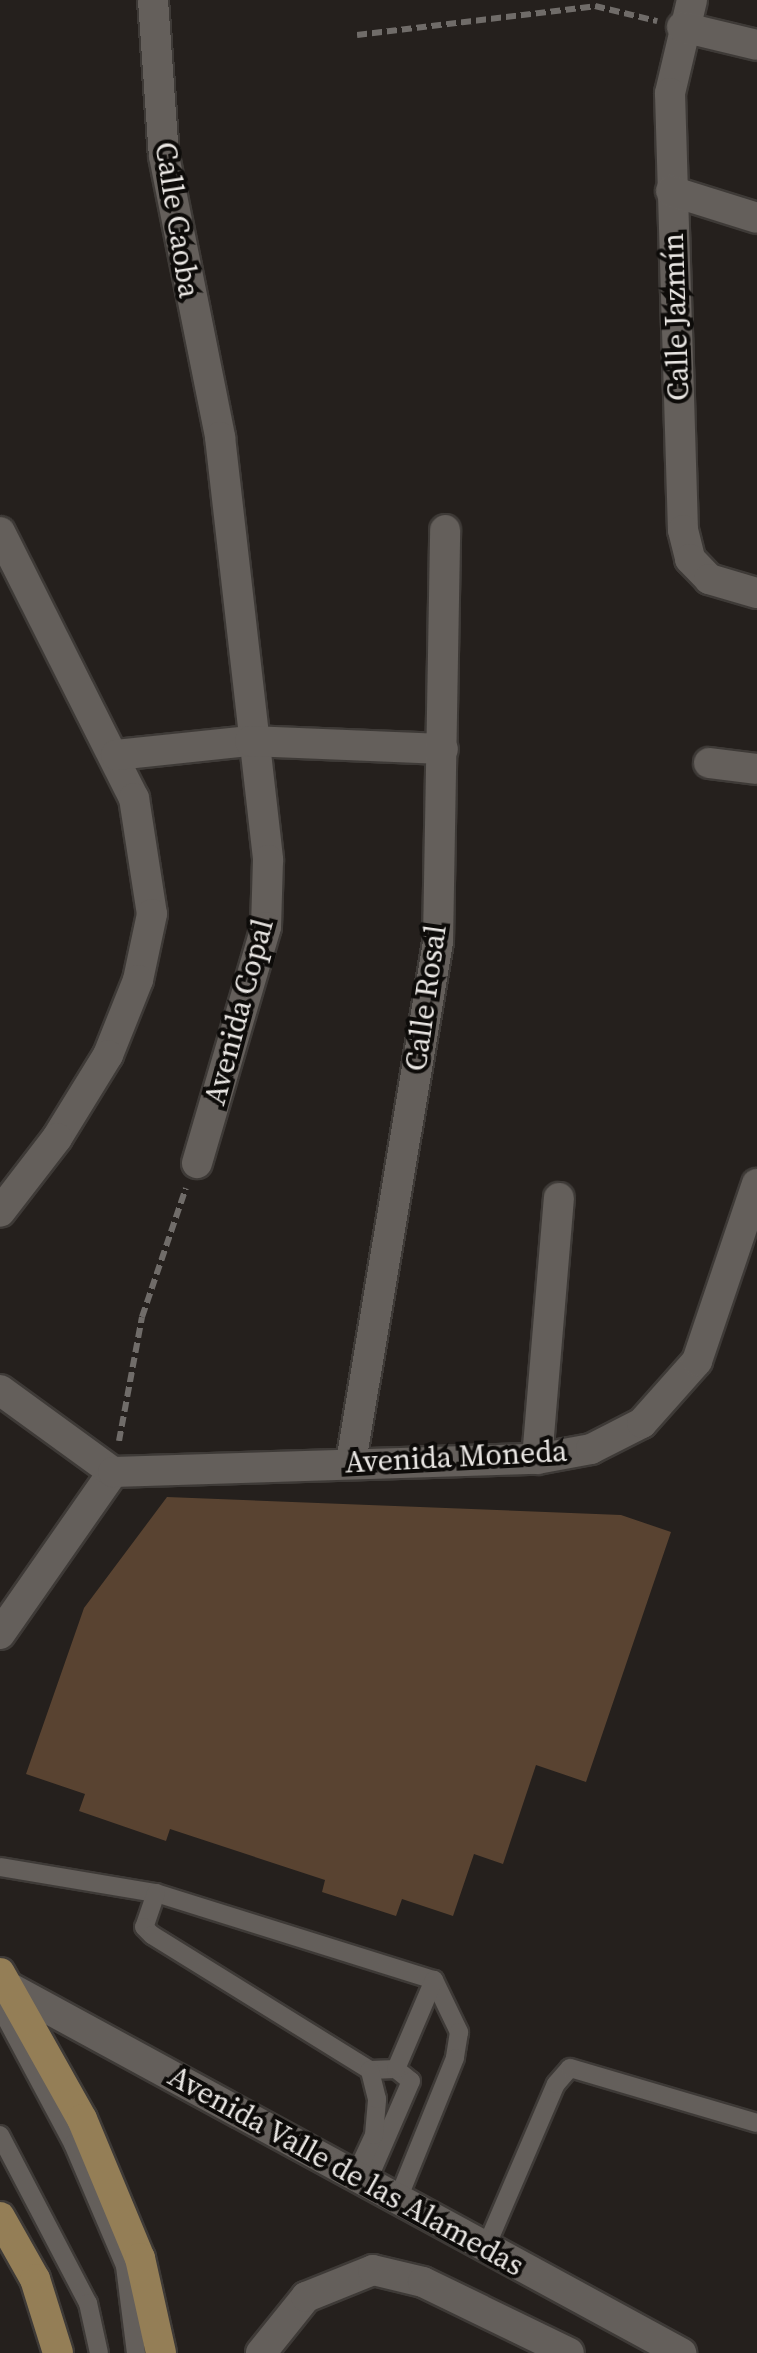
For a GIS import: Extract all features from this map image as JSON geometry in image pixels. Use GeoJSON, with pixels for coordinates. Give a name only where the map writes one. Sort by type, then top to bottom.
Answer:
{"type":"FeatureCollection","features":[{"type":"Feature","properties":{"kind":"main road"},"geometry":{"type":"LineString","coordinates":[[4,1990],[82,2119],[140,2258],[161,2353]]}},
{"type":"Feature","properties":{"kind":"main road"},"geometry":{"type":"LineString","coordinates":[[0,2217],[35,2279],[58,2353]]}},
{"type":"Feature","properties":{"kind":"street","name":"Calle Caoba"},"geometry":{"type":"LineString","coordinates":[[153,0],[164,156],[220,436],[250,741]]}},
{"type":"Feature","properties":{"kind":"street"},"geometry":{"type":"LineString","coordinates":[[687,14],[757,46]]}},
{"type":"Feature","properties":{"kind":"street","name":"Calle Jazmín"},"geometry":{"type":"LineString","coordinates":[[687,14],[670,93],[683,530],[690,559],[709,579],[757,593]]}},
{"type":"Feature","properties":{"kind":"street"},"geometry":{"type":"LineString","coordinates":[[672,191],[757,218]]}},
{"type":"Feature","properties":{"kind":"street","name":"Calle Rosal"},"geometry":{"type":"LineString","coordinates":[[351,1462],[438,942],[445,530]]}},
{"type":"Feature","properties":{"kind":"street"},"geometry":{"type":"LineString","coordinates":[[0,532],[116,755],[145,836],[152,914],[138,980],[108,1055],[57,1138],[0,1212]]}},
{"type":"Feature","properties":{"kind":"street"},"geometry":{"type":"LineString","coordinates":[[116,755],[250,741],[443,750]]}},
{"type":"Feature","properties":{"kind":"street","name":"Avenida Copal"},"geometry":{"type":"LineString","coordinates":[[197,1163],[266,927],[268,860],[250,741]]}},
{"type":"Feature","properties":{"kind":"street"},"geometry":{"type":"LineString","coordinates":[[709,764],[757,769]]}},
{"type":"Feature","properties":{"kind":"street","name":"Avenida Moneda"},"geometry":{"type":"LineString","coordinates":[[113,1472],[536,1459],[591,1449],[642,1423],[678,1387],[696,1361],[757,1184]]}},
{"type":"Feature","properties":{"kind":"street"},"geometry":{"type":"LineString","coordinates":[[536,1459],[559,1198]]}},
{"type":"Feature","properties":{"kind":"street"},"geometry":{"type":"LineString","coordinates":[[0,1390],[113,1472],[0,1634]]}},
{"type":"Feature","properties":{"kind":"street","name":"Avenida Valle de las Alamedas"},"geometry":{"type":"LineString","coordinates":[[4,1990],[681,2353]]}},
{"type":"Feature","properties":{"kind":"street"},"geometry":{"type":"LineString","coordinates":[[261,2353],[306,2297],[373,2270],[440,2289],[569,2353]]}},
{"type":"Feature","properties":{"kind":"lane"},"geometry":{"type":"LineString","coordinates":[[0,1867],[156,1893],[434,1980],[459,2032],[455,2058],[398,2199]]}},
{"type":"Feature","properties":{"kind":"lane"},"geometry":{"type":"LineString","coordinates":[[156,1893],[144,1927],[152,1935],[370,2070],[396,2070],[414,2086],[361,2179]]}},
{"type":"Feature","properties":{"kind":"lane"},"geometry":{"type":"LineString","coordinates":[[396,2070],[434,1980]]}},
{"type":"Feature","properties":{"kind":"lane"},"geometry":{"type":"LineString","coordinates":[[4,1990],[125,2266],[136,2353]]}},
{"type":"Feature","properties":{"kind":"lane"},"geometry":{"type":"LineString","coordinates":[[486,2247],[556,2084],[570,2068],[757,2123]]}},
{"type":"Feature","properties":{"kind":"lane"},"geometry":{"type":"LineString","coordinates":[[361,2179],[374,2135],[377,2099],[370,2070]]}},
{"type":"Feature","properties":{"kind":"lane"},"geometry":{"type":"LineString","coordinates":[[0,2135],[88,2303],[98,2353]]}},
{"type":"Feature","properties":{"kind":"path"},"geometry":{"type":"LineString","coordinates":[[357,35],[595,6],[687,14]]}},
{"type":"Feature","properties":{"kind":"path"},"geometry":{"type":"LineString","coordinates":[[113,1472],[142,1317],[197,1163]]}},
{"type":"Feature","properties":{"kind":"building"},"geometry":{"type":"Polygon","coordinates":[[[167,1497],[621,1515],[671,1532],[586,1782],[536,1765],[503,1864],[474,1854],[453,1916],[402,1899],[396,1916],[322,1892],[325,1880],[170,1829],[166,1841],[79,1811],[85,1794],[26,1774],[84,1608],[167,1497]]]}}]}
